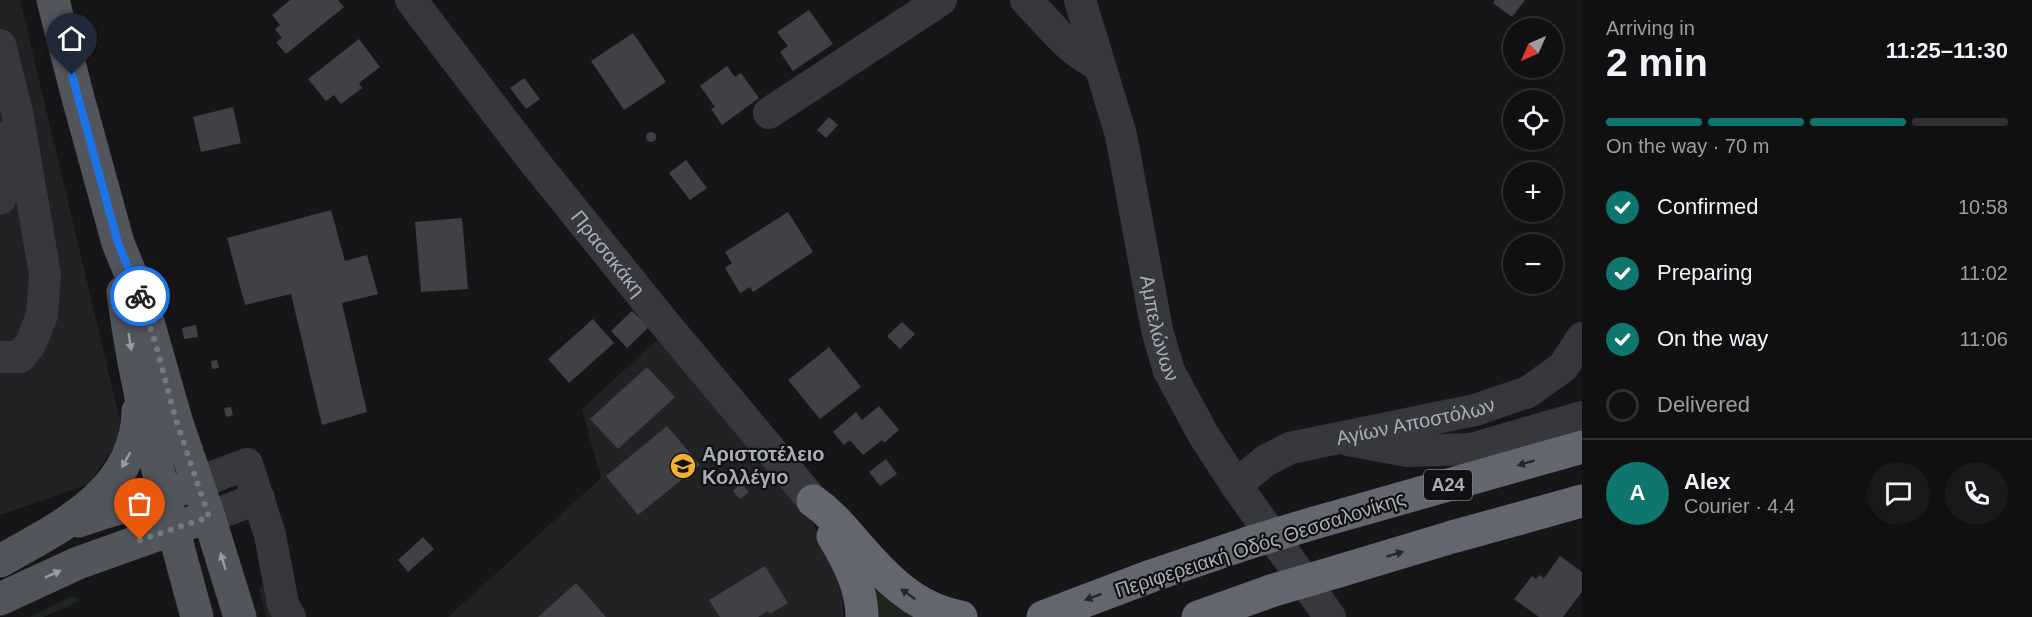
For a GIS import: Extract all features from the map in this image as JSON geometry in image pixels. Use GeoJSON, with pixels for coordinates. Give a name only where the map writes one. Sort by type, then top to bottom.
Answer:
{"type":"FeatureCollection","features":[{"type":"Feature","properties":{"kind":"highway","name":"Περιφερειακή Οδός Θεσσαλονίκης"},"geometry":{"type":"LineString","coordinates":[[1042,616],[1248,543],[1582,447]]}},
{"type":"Feature","properties":{"kind":"highway"},"geometry":{"type":"LineString","coordinates":[[813,501],[852,573],[860,595],[862,617]]}},
{"type":"Feature","properties":{"kind":"highway"},"geometry":{"type":"LineString","coordinates":[[813,501],[833,516],[894,585],[936,611],[961,617]]}},
{"type":"Feature","properties":{"kind":"highway"},"geometry":{"type":"LineString","coordinates":[[1198,617],[1271,591],[1582,501]]}},
{"type":"Feature","properties":{"kind":"main road"},"geometry":{"type":"LineString","coordinates":[[53,0],[76,94],[118,243],[143,304],[183,441],[240,617]]}},
{"type":"Feature","properties":{"kind":"main road"},"geometry":{"type":"LineString","coordinates":[[118,243],[137,383],[172,529],[197,617]]}},
{"type":"Feature","properties":{"kind":"main road"},"geometry":{"type":"LineString","coordinates":[[0,561],[89,506],[105,491],[125,465],[132,450],[136,434],[137,383]]}},
{"type":"Feature","properties":{"kind":"main road"},"geometry":{"type":"LineString","coordinates":[[34,541],[104,511],[164,496],[197,483]]}},
{"type":"Feature","properties":{"kind":"main road"},"geometry":{"type":"LineString","coordinates":[[0,599],[78,563],[209,517]]}},
{"type":"Feature","properties":{"kind":"street","name":"Πρασακάκη"},"geometry":{"type":"LineString","coordinates":[[411,0],[531,159],[813,501]]}},
{"type":"Feature","properties":{"kind":"street"},"geometry":{"type":"LineString","coordinates":[[769,113],[941,0]]}},
{"type":"Feature","properties":{"kind":"street"},"geometry":{"type":"LineString","coordinates":[[1026,0],[1070,47],[1087,60],[1099,65]]}},
{"type":"Feature","properties":{"kind":"street","name":"Αμπελώνων"},"geometry":{"type":"LineString","coordinates":[[1080,0],[1121,135],[1151,299],[1169,371],[1192,414],[1236,485],[1330,617]]}},
{"type":"Feature","properties":{"kind":"street"},"geometry":{"type":"LineString","coordinates":[[0,45],[17,112],[45,274],[42,315],[31,343],[20,357],[0,357]]}},
{"type":"Feature","properties":{"kind":"street"},"geometry":{"type":"LineString","coordinates":[[0,199],[17,112]]}},
{"type":"Feature","properties":{"kind":"street","name":"Αγίων Αποστόλων"},"geometry":{"type":"LineString","coordinates":[[1236,485],[1260,465],[1282,451],[1474,410],[1528,392],[1563,367],[1582,338]]}},
{"type":"Feature","properties":{"kind":"street"},"geometry":{"type":"LineString","coordinates":[[1335,438],[1407,451],[1471,449],[1582,417]]}},
{"type":"Feature","properties":{"kind":"street"},"geometry":{"type":"LineString","coordinates":[[183,441],[210,456],[247,464]]}},
{"type":"Feature","properties":{"kind":"street"},"geometry":{"type":"LineString","coordinates":[[197,483],[247,464]]}},
{"type":"Feature","properties":{"kind":"street"},"geometry":{"type":"LineString","coordinates":[[247,464],[270,535],[283,604],[290,617]]}},
{"type":"Feature","properties":{"kind":"street"},"geometry":{"type":"LineString","coordinates":[[209,517],[259,498]]}},
{"type":"Feature","properties":{"kind":"shaded area"},"geometry":{"type":"Polygon","coordinates":[[[0,0],[20,0],[123,433],[89,484],[0,515],[0,0]]]}},
{"type":"Feature","properties":{"kind":"shaded area","name":"Αριστοτέλειο Κολλέγιο"},"geometry":{"type":"Polygon","coordinates":[[[659,338],[807,515],[825,543],[844,592],[843,617],[448,617],[601,478],[582,409],[659,338]]]}},
{"type":"Feature","properties":{"kind":"shaded area"},"geometry":{"type":"Polygon","coordinates":[[[870,582],[918,617],[874,617],[870,582]]]}},
{"type":"Feature","properties":{"kind":"shaded area"},"geometry":{"type":"Polygon","coordinates":[[[268,583],[293,617],[266,617],[259,589],[268,583]]]}},
{"type":"Feature","properties":{"kind":"shaded area"},"geometry":{"type":"Polygon","coordinates":[[[72,596],[79,599],[78,602],[43,617],[30,617],[72,596]]]}},
{"type":"Feature","properties":{"kind":"building"},"geometry":{"type":"Polygon","coordinates":[[[290,0],[338,0],[344,7],[286,54],[276,42],[282,38],[275,29],[280,25],[272,15],[290,0]]]}},
{"type":"Feature","properties":{"kind":"building"},"geometry":{"type":"Polygon","coordinates":[[[1495,0],[1525,0],[1512,17],[1493,3],[1495,0]]]}},
{"type":"Feature","properties":{"kind":"building"},"geometry":{"type":"Polygon","coordinates":[[[809,10],[833,44],[793,71],[780,52],[788,46],[777,32],[809,10]]]}},
{"type":"Feature","properties":{"kind":"building"},"geometry":{"type":"Polygon","coordinates":[[[633,33],[666,82],[624,110],[591,61],[633,33]]]}},
{"type":"Feature","properties":{"kind":"building"},"geometry":{"type":"Polygon","coordinates":[[[359,39],[380,67],[359,83],[362,88],[341,104],[334,95],[326,101],[308,79],[359,39]]]}},
{"type":"Feature","properties":{"kind":"building"},"geometry":{"type":"Polygon","coordinates":[[[727,66],[735,77],[741,73],[759,98],[722,125],[711,109],[715,107],[700,86],[727,66]]]}},
{"type":"Feature","properties":{"kind":"building"},"geometry":{"type":"Polygon","coordinates":[[[524,78],[540,99],[526,109],[510,88],[524,78]]]}},
{"type":"Feature","properties":{"kind":"building"},"geometry":{"type":"Polygon","coordinates":[[[233,107],[241,143],[201,152],[193,117],[233,107]]]}},
{"type":"Feature","properties":{"kind":"building"},"geometry":{"type":"Polygon","coordinates":[[[829,117],[838,125],[826,138],[817,130],[829,117]]]}},
{"type":"Feature","properties":{"kind":"building"},"geometry":{"type":"Polygon","coordinates":[[[651,132],[655,133],[655,141],[651,142],[647,141],[646,137],[647,133],[651,132]]]}},
{"type":"Feature","properties":{"kind":"building"},"geometry":{"type":"Polygon","coordinates":[[[686,160],[707,188],[690,200],[669,173],[686,160]]]}},
{"type":"Feature","properties":{"kind":"building"},"geometry":{"type":"Polygon","coordinates":[[[331,210],[345,261],[367,255],[378,294],[342,303],[367,412],[322,425],[291,294],[245,305],[227,238],[331,210]]]}},
{"type":"Feature","properties":{"kind":"building"},"geometry":{"type":"Polygon","coordinates":[[[788,212],[813,252],[753,292],[750,287],[740,293],[725,268],[732,263],[725,252],[788,212]]]}},
{"type":"Feature","properties":{"kind":"building"},"geometry":{"type":"Polygon","coordinates":[[[462,218],[468,289],[421,292],[415,222],[462,218]]]}},
{"type":"Feature","properties":{"kind":"building"},"geometry":{"type":"Polygon","coordinates":[[[632,311],[649,327],[627,348],[611,331],[632,311]]]}},
{"type":"Feature","properties":{"kind":"building"},"geometry":{"type":"Polygon","coordinates":[[[593,319],[614,343],[569,383],[548,359],[593,319]]]}},
{"type":"Feature","properties":{"kind":"building"},"geometry":{"type":"Polygon","coordinates":[[[902,322],[915,334],[900,349],[887,336],[902,322]]]}},
{"type":"Feature","properties":{"kind":"building"},"geometry":{"type":"Polygon","coordinates":[[[196,325],[198,337],[184,339],[182,328],[196,325]]]}},
{"type":"Feature","properties":{"kind":"building"},"geometry":{"type":"Polygon","coordinates":[[[829,347],[861,387],[820,419],[788,380],[829,347]]]}},
{"type":"Feature","properties":{"kind":"building"},"geometry":{"type":"Polygon","coordinates":[[[217,360],[219,368],[212,369],[211,361],[217,360]]]}},
{"type":"Feature","properties":{"kind":"building"},"geometry":{"type":"Polygon","coordinates":[[[647,367],[675,397],[618,449],[590,419],[647,367]]]}},
{"type":"Feature","properties":{"kind":"building"},"geometry":{"type":"Polygon","coordinates":[[[879,406],[899,430],[884,443],[882,440],[863,455],[850,440],[844,445],[833,432],[856,412],[862,420],[879,406]]]}},
{"type":"Feature","properties":{"kind":"building"},"geometry":{"type":"Polygon","coordinates":[[[231,407],[233,415],[226,417],[224,408],[231,407]]]}},
{"type":"Feature","properties":{"kind":"building"},"geometry":{"type":"Polygon","coordinates":[[[667,426],[700,465],[638,515],[606,476],[667,426]]]}},
{"type":"Feature","properties":{"kind":"building"},"geometry":{"type":"Polygon","coordinates":[[[886,459],[897,474],[880,486],[869,472],[886,459]]]}},
{"type":"Feature","properties":{"kind":"building"},"geometry":{"type":"Polygon","coordinates":[[[741,483],[749,492],[740,499],[733,491],[741,483]]]}},
{"type":"Feature","properties":{"kind":"building"},"geometry":{"type":"Polygon","coordinates":[[[423,537],[434,549],[408,572],[398,560],[423,537]]]}},
{"type":"Feature","properties":{"kind":"building"},"geometry":{"type":"Polygon","coordinates":[[[1560,556],[1582,572],[1582,592],[1563,617],[1539,617],[1514,599],[1532,576],[1536,579],[1539,575],[1544,578],[1560,556]]]}},
{"type":"Feature","properties":{"kind":"building"},"geometry":{"type":"Polygon","coordinates":[[[765,566],[788,603],[770,614],[768,611],[758,617],[720,617],[709,600],[765,566]]]}},
{"type":"Feature","properties":{"kind":"building"},"geometry":{"type":"Polygon","coordinates":[[[576,583],[606,617],[538,617],[576,583]]]}},
{"type":"Feature","properties":{"kind":"way so far"},"geometry":{"type":"LineString","coordinates":[[140,296],[176,420],[209,517],[140,540]]}},
{"type":"Feature","properties":{"kind":"place","name":"Αριστοτέλειο Κολλέγιο"},"geometry":{"type":"Point","coordinates":[683,466]}},
{"type":"Feature","properties":{"kind":"route"},"geometry":{"type":"LineString","coordinates":[[72,75],[118,243],[140,296]]}}]}
